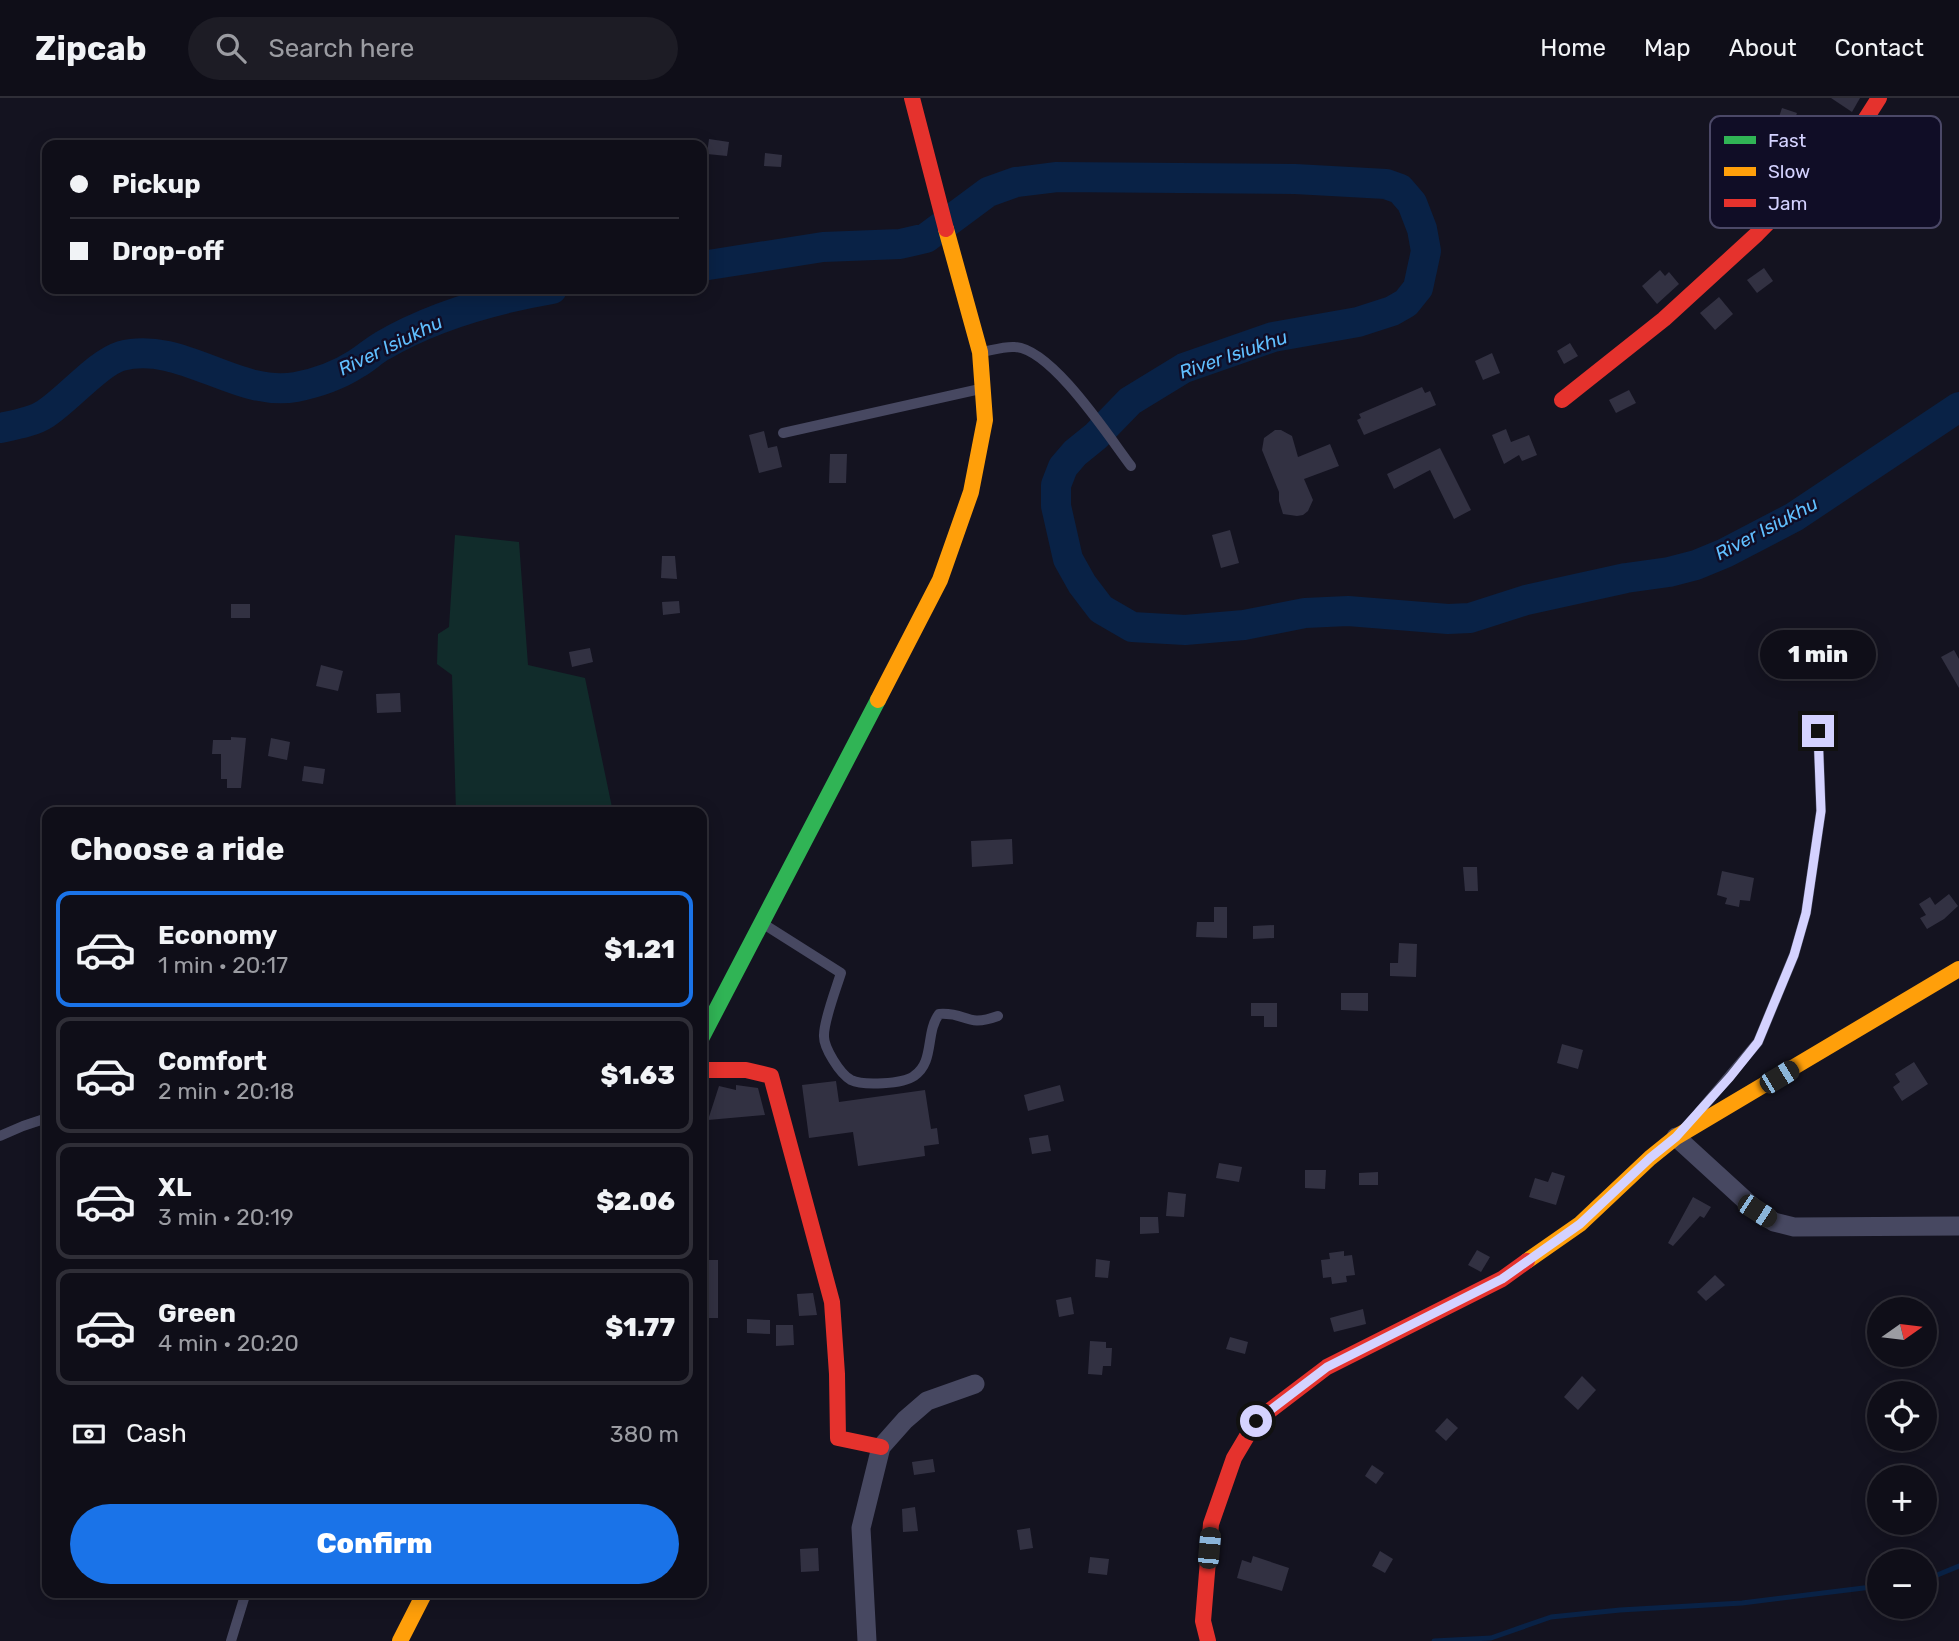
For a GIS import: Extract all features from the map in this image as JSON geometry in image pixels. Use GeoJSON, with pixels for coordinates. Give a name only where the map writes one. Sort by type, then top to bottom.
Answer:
{"type":"FeatureCollection","features":[{"type":"Feature","properties":{"kind":"street"},"geometry":{"type":"LineString","coordinates":[[707,1027],[940,580],[971,492],[985,420],[980,352],[932,181],[912,98]]}},
{"type":"Feature","properties":{"kind":"street"},"geometry":{"type":"LineString","coordinates":[[1868,116],[1879,98]]}},
{"type":"Feature","properties":{"kind":"street"},"geometry":{"type":"LineString","coordinates":[[1562,400],[1664,319],[1763,228]]}},
{"type":"Feature","properties":{"kind":"street"},"geometry":{"type":"LineString","coordinates":[[1208,1641],[1203,1621],[1211,1524],[1234,1458],[1256,1421],[1327,1367],[1502,1279],[1580,1224],[1676,1137],[1959,969]]}},
{"type":"Feature","properties":{"kind":"street"},"geometry":{"type":"LineString","coordinates":[[707,1070],[758,1069],[771,1076],[832,1302],[838,1438],[881,1447]]}},
{"type":"Feature","properties":{"kind":"street"},"geometry":{"type":"LineString","coordinates":[[1676,1137],[1757,1211],[1774,1222],[1794,1227],[1959,1226]]}},
{"type":"Feature","properties":{"kind":"street"},"geometry":{"type":"LineString","coordinates":[[867,1641],[861,1528],[881,1447],[905,1420],[927,1401],[975,1384]]}},
{"type":"Feature","properties":{"kind":"street"},"geometry":{"type":"LineString","coordinates":[[400,1641],[422,1598]]}},
{"type":"Feature","properties":{"kind":"lane"},"geometry":{"type":"LineString","coordinates":[[980,352],[1016,347],[1043,358],[1084,404],[1131,466]]}},
{"type":"Feature","properties":{"kind":"lane"},"geometry":{"type":"LineString","coordinates":[[783,433],[984,388]]}},
{"type":"Feature","properties":{"kind":"lane"},"geometry":{"type":"LineString","coordinates":[[1676,1137],[1758,1042],[1794,955],[1806,913],[1821,811],[1818,731]]}},
{"type":"Feature","properties":{"kind":"lane"},"geometry":{"type":"LineString","coordinates":[[762,922],[841,973],[823,1034],[825,1047],[851,1080],[893,1082],[913,1077],[926,1064],[933,1023],[939,1014],[955,1013],[970,1022],[998,1016]]}},
{"type":"Feature","properties":{"kind":"lane"},"geometry":{"type":"LineString","coordinates":[[0,1136],[42,1120]]}},
{"type":"Feature","properties":{"kind":"lane"},"geometry":{"type":"LineString","coordinates":[[231,1641],[244,1598]]}},
{"type":"Feature","properties":{"kind":"green space"},"geometry":{"type":"Polygon","coordinates":[[[455,535],[519,542],[528,665],[585,678],[612,807],[456,807],[452,675],[437,664],[438,634],[449,627],[455,535]]]}},
{"type":"Feature","properties":{"kind":"building"},"geometry":{"type":"Polygon","coordinates":[[[1831,98],[1860,98],[1852,112],[1831,98]]]}},
{"type":"Feature","properties":{"kind":"building"},"geometry":{"type":"Polygon","coordinates":[[[1782,108],[1797,113],[1796,116],[1779,116],[1782,108]]]}},
{"type":"Feature","properties":{"kind":"building"},"geometry":{"type":"Polygon","coordinates":[[[709,139],[729,142],[727,156],[707,154],[709,139]]]}},
{"type":"Feature","properties":{"kind":"building"},"geometry":{"type":"Polygon","coordinates":[[[765,153],[782,155],[781,167],[764,166],[765,153]]]}},
{"type":"Feature","properties":{"kind":"building"},"geometry":{"type":"Polygon","coordinates":[[[1764,268],[1773,281],[1757,293],[1747,280],[1764,268]]]}},
{"type":"Feature","properties":{"kind":"building"},"geometry":{"type":"Polygon","coordinates":[[[1660,270],[1665,276],[1669,272],[1679,284],[1657,304],[1642,286],[1660,270]]]}},
{"type":"Feature","properties":{"kind":"building"},"geometry":{"type":"Polygon","coordinates":[[[1719,297],[1733,314],[1715,330],[1700,313],[1719,297]]]}},
{"type":"Feature","properties":{"kind":"building"},"geometry":{"type":"Polygon","coordinates":[[[1570,343],[1578,356],[1564,364],[1557,351],[1570,343]]]}},
{"type":"Feature","properties":{"kind":"building"},"geometry":{"type":"Polygon","coordinates":[[[1492,353],[1500,373],[1483,380],[1475,361],[1492,353]]]}},
{"type":"Feature","properties":{"kind":"building"},"geometry":{"type":"Polygon","coordinates":[[[1422,387],[1425,393],[1430,391],[1436,405],[1364,435],[1357,420],[1361,418],[1359,414],[1422,387]]]}},
{"type":"Feature","properties":{"kind":"building"},"geometry":{"type":"Polygon","coordinates":[[[1629,390],[1636,403],[1616,413],[1609,400],[1629,390]]]}},
{"type":"Feature","properties":{"kind":"building"},"geometry":{"type":"Polygon","coordinates":[[[1506,429],[1511,442],[1529,435],[1537,455],[1522,461],[1519,455],[1504,464],[1492,435],[1506,429]]]}},
{"type":"Feature","properties":{"kind":"building"},"geometry":{"type":"Polygon","coordinates":[[[1275,430],[1292,436],[1298,457],[1330,444],[1339,466],[1304,479],[1313,500],[1303,515],[1283,514],[1279,492],[1262,450],[1264,438],[1275,430]]]}},
{"type":"Feature","properties":{"kind":"building"},"geometry":{"type":"Polygon","coordinates":[[[764,431],[768,448],[777,446],[782,467],[759,473],[749,435],[764,431]]]}},
{"type":"Feature","properties":{"kind":"building"},"geometry":{"type":"Polygon","coordinates":[[[1440,448],[1471,510],[1454,519],[1430,470],[1394,489],[1387,474],[1440,448]]]}},
{"type":"Feature","properties":{"kind":"building"},"geometry":{"type":"Polygon","coordinates":[[[830,454],[847,454],[846,483],[829,483],[830,454]]]}},
{"type":"Feature","properties":{"kind":"building"},"geometry":{"type":"Polygon","coordinates":[[[1230,530],[1239,563],[1221,568],[1212,535],[1230,530]]]}},
{"type":"Feature","properties":{"kind":"building"},"geometry":{"type":"Polygon","coordinates":[[[662,556],[675,556],[677,579],[661,578],[662,556]]]}},
{"type":"Feature","properties":{"kind":"building"},"geometry":{"type":"Polygon","coordinates":[[[679,601],[680,613],[663,615],[662,602],[679,601]]]}},
{"type":"Feature","properties":{"kind":"building"},"geometry":{"type":"Polygon","coordinates":[[[231,604],[250,604],[250,618],[231,618],[231,604]]]}},
{"type":"Feature","properties":{"kind":"building"},"geometry":{"type":"Polygon","coordinates":[[[590,648],[593,662],[572,667],[569,652],[590,648]]]}},
{"type":"Feature","properties":{"kind":"building"},"geometry":{"type":"Polygon","coordinates":[[[1954,650],[1959,659],[1959,688],[1941,657],[1954,650]]]}},
{"type":"Feature","properties":{"kind":"building"},"geometry":{"type":"Polygon","coordinates":[[[321,665],[343,671],[338,691],[316,686],[321,665]]]}},
{"type":"Feature","properties":{"kind":"building"},"geometry":{"type":"Polygon","coordinates":[[[400,693],[401,712],[377,713],[376,694],[400,693]]]}},
{"type":"Feature","properties":{"kind":"building"},"geometry":{"type":"Polygon","coordinates":[[[231,737],[246,738],[241,788],[227,788],[227,779],[221,779],[221,754],[212,754],[213,740],[231,740],[231,737]]]}},
{"type":"Feature","properties":{"kind":"building"},"geometry":{"type":"Polygon","coordinates":[[[271,738],[290,742],[287,760],[268,756],[271,738]]]}},
{"type":"Feature","properties":{"kind":"building"},"geometry":{"type":"Polygon","coordinates":[[[304,766],[325,769],[323,784],[302,781],[304,766]]]}},
{"type":"Feature","properties":{"kind":"building"},"geometry":{"type":"Polygon","coordinates":[[[1012,839],[1013,864],[972,867],[971,841],[1012,839]]]}},
{"type":"Feature","properties":{"kind":"building"},"geometry":{"type":"Polygon","coordinates":[[[1463,867],[1477,867],[1478,891],[1465,891],[1463,867]]]}},
{"type":"Feature","properties":{"kind":"building"},"geometry":{"type":"Polygon","coordinates":[[[1722,871],[1754,878],[1750,901],[1740,900],[1739,907],[1725,904],[1727,898],[1717,895],[1722,871]]]}},
{"type":"Feature","properties":{"kind":"building"},"geometry":{"type":"Polygon","coordinates":[[[1949,894],[1958,906],[1927,929],[1920,918],[1926,915],[1919,904],[1930,897],[1935,905],[1949,894]]]}},
{"type":"Feature","properties":{"kind":"building"},"geometry":{"type":"Polygon","coordinates":[[[1214,907],[1227,907],[1227,938],[1196,937],[1197,922],[1214,922],[1214,907]]]}},
{"type":"Feature","properties":{"kind":"building"},"geometry":{"type":"Polygon","coordinates":[[[1274,925],[1274,938],[1253,939],[1253,926],[1274,925]]]}},
{"type":"Feature","properties":{"kind":"building"},"geometry":{"type":"Polygon","coordinates":[[[1399,943],[1417,944],[1416,977],[1390,976],[1390,963],[1398,963],[1399,943]]]}},
{"type":"Feature","properties":{"kind":"building"},"geometry":{"type":"Polygon","coordinates":[[[1341,993],[1368,993],[1368,1011],[1341,1010],[1341,993]]]}},
{"type":"Feature","properties":{"kind":"building"},"geometry":{"type":"Polygon","coordinates":[[[1251,1003],[1277,1003],[1277,1027],[1264,1027],[1264,1016],[1251,1016],[1251,1003]]]}},
{"type":"Feature","properties":{"kind":"building"},"geometry":{"type":"Polygon","coordinates":[[[1562,1044],[1583,1050],[1578,1069],[1557,1063],[1562,1044]]]}},
{"type":"Feature","properties":{"kind":"building"},"geometry":{"type":"Polygon","coordinates":[[[1914,1062],[1928,1084],[1902,1101],[1893,1087],[1900,1082],[1895,1074],[1914,1062]]]}},
{"type":"Feature","properties":{"kind":"building"},"geometry":{"type":"Polygon","coordinates":[[[836,1081],[839,1102],[925,1090],[931,1129],[937,1128],[939,1144],[924,1146],[925,1156],[858,1166],[853,1132],[809,1138],[802,1085],[836,1081]]]}},
{"type":"Feature","properties":{"kind":"building"},"geometry":{"type":"Polygon","coordinates":[[[736,1085],[758,1088],[765,1115],[708,1120],[719,1086],[736,1090],[736,1085]]]}},
{"type":"Feature","properties":{"kind":"building"},"geometry":{"type":"Polygon","coordinates":[[[1060,1085],[1064,1101],[1028,1111],[1024,1095],[1060,1085]]]}},
{"type":"Feature","properties":{"kind":"building"},"geometry":{"type":"Polygon","coordinates":[[[1048,1135],[1051,1151],[1032,1154],[1029,1138],[1048,1135]]]}},
{"type":"Feature","properties":{"kind":"building"},"geometry":{"type":"Polygon","coordinates":[[[1219,1163],[1242,1167],[1239,1182],[1216,1178],[1219,1163]]]}},
{"type":"Feature","properties":{"kind":"building"},"geometry":{"type":"Polygon","coordinates":[[[1305,1170],[1326,1170],[1325,1189],[1305,1188],[1305,1170]]]}},
{"type":"Feature","properties":{"kind":"building"},"geometry":{"type":"Polygon","coordinates":[[[1378,1172],[1378,1185],[1359,1185],[1359,1173],[1378,1172]]]}},
{"type":"Feature","properties":{"kind":"building"},"geometry":{"type":"Polygon","coordinates":[[[1552,1172],[1565,1176],[1556,1205],[1529,1197],[1535,1178],[1548,1182],[1552,1172]]]}},
{"type":"Feature","properties":{"kind":"building"},"geometry":{"type":"Polygon","coordinates":[[[1168,1192],[1186,1194],[1184,1217],[1166,1216],[1168,1192]]]}},
{"type":"Feature","properties":{"kind":"building"},"geometry":{"type":"Polygon","coordinates":[[[1693,1197],[1711,1207],[1704,1218],[1700,1216],[1673,1246],[1668,1243],[1693,1197]]]}},
{"type":"Feature","properties":{"kind":"building"},"geometry":{"type":"Polygon","coordinates":[[[1140,1217],[1158,1217],[1159,1233],[1140,1234],[1140,1217]]]}},
{"type":"Feature","properties":{"kind":"building"},"geometry":{"type":"Polygon","coordinates":[[[1477,1250],[1490,1257],[1481,1272],[1468,1265],[1477,1250]]]}},
{"type":"Feature","properties":{"kind":"building"},"geometry":{"type":"Polygon","coordinates":[[[1344,1251],[1344,1256],[1352,1255],[1355,1275],[1346,1276],[1347,1282],[1332,1284],[1331,1277],[1323,1278],[1321,1260],[1330,1259],[1329,1253],[1344,1251]]]}},
{"type":"Feature","properties":{"kind":"building"},"geometry":{"type":"Polygon","coordinates":[[[1096,1259],[1110,1261],[1108,1278],[1095,1277],[1096,1259]]]}},
{"type":"Feature","properties":{"kind":"building"},"geometry":{"type":"Polygon","coordinates":[[[707,1260],[718,1260],[718,1318],[707,1318],[707,1260]]]}},
{"type":"Feature","properties":{"kind":"building"},"geometry":{"type":"Polygon","coordinates":[[[1715,1275],[1725,1285],[1706,1301],[1697,1292],[1715,1275]]]}},
{"type":"Feature","properties":{"kind":"building"},"geometry":{"type":"Polygon","coordinates":[[[813,1293],[817,1315],[799,1316],[797,1294],[813,1293]]]}},
{"type":"Feature","properties":{"kind":"building"},"geometry":{"type":"Polygon","coordinates":[[[1071,1297],[1074,1314],[1059,1317],[1056,1300],[1071,1297]]]}},
{"type":"Feature","properties":{"kind":"building"},"geometry":{"type":"Polygon","coordinates":[[[1363,1309],[1366,1324],[1334,1332],[1330,1318],[1363,1309]]]}},
{"type":"Feature","properties":{"kind":"building"},"geometry":{"type":"Polygon","coordinates":[[[747,1319],[770,1320],[770,1334],[747,1333],[747,1319]]]}},
{"type":"Feature","properties":{"kind":"building"},"geometry":{"type":"Polygon","coordinates":[[[776,1325],[793,1325],[794,1345],[776,1346],[776,1325]]]}},
{"type":"Feature","properties":{"kind":"building"},"geometry":{"type":"Polygon","coordinates":[[[1230,1337],[1248,1342],[1245,1354],[1226,1349],[1230,1337]]]}},
{"type":"Feature","properties":{"kind":"building"},"geometry":{"type":"Polygon","coordinates":[[[1090,1341],[1106,1342],[1106,1348],[1112,1348],[1111,1366],[1103,1366],[1102,1375],[1088,1374],[1090,1341]]]}},
{"type":"Feature","properties":{"kind":"building"},"geometry":{"type":"Polygon","coordinates":[[[1582,1376],[1596,1390],[1578,1410],[1564,1397],[1582,1376]]]}},
{"type":"Feature","properties":{"kind":"building"},"geometry":{"type":"Polygon","coordinates":[[[1447,1418],[1458,1428],[1446,1441],[1435,1431],[1447,1418]]]}},
{"type":"Feature","properties":{"kind":"building"},"geometry":{"type":"Polygon","coordinates":[[[933,1459],[935,1472],[914,1475],[912,1462],[933,1459]]]}},
{"type":"Feature","properties":{"kind":"building"},"geometry":{"type":"Polygon","coordinates":[[[1372,1465],[1384,1473],[1376,1484],[1365,1476],[1372,1465]]]}},
{"type":"Feature","properties":{"kind":"building"},"geometry":{"type":"Polygon","coordinates":[[[915,1507],[918,1531],[903,1532],[902,1509],[915,1507]]]}},
{"type":"Feature","properties":{"kind":"building"},"geometry":{"type":"Polygon","coordinates":[[[1030,1528],[1033,1548],[1020,1550],[1017,1530],[1030,1528]]]}},
{"type":"Feature","properties":{"kind":"building"},"geometry":{"type":"Polygon","coordinates":[[[818,1548],[819,1571],[801,1572],[800,1549],[818,1548]]]}},
{"type":"Feature","properties":{"kind":"building"},"geometry":{"type":"Polygon","coordinates":[[[1380,1551],[1393,1559],[1385,1573],[1372,1566],[1380,1551]]]}},
{"type":"Feature","properties":{"kind":"building"},"geometry":{"type":"Polygon","coordinates":[[[1253,1556],[1289,1568],[1282,1591],[1237,1578],[1242,1560],[1251,1563],[1253,1556]]]}},
{"type":"Feature","properties":{"kind":"building"},"geometry":{"type":"Polygon","coordinates":[[[1090,1557],[1109,1559],[1107,1575],[1088,1573],[1090,1557]]]}},
{"type":"Feature","properties":{"kind":"waterway","name":"River Isiukhu"},"geometry":{"type":"LineString","coordinates":[[707,265],[823,247],[900,244],[926,238],[988,192],[1016,182],[1057,177],[1295,179],[1386,184],[1400,189],[1412,203],[1422,229],[1426,251],[1418,288],[1406,303],[1392,311],[1358,322],[1273,337],[1184,368],[1130,401],[1063,467],[1056,485],[1056,506],[1068,559],[1101,609],[1132,627],[1185,630],[1244,625],[1305,613],[1348,611],[1448,619],[1470,618],[1526,600],[1696,565],[1794,517],[1959,407]]}},
{"type":"Feature","properties":{"kind":"waterway","name":"River Isiukhu"},"geometry":{"type":"LineString","coordinates":[[0,428],[40,417],[103,366],[121,356],[143,353],[165,356],[252,385],[296,387],[342,372],[402,335],[443,317],[528,294]]}},
{"type":"Feature","properties":{"kind":"waterway"},"geometry":{"type":"LineString","coordinates":[[1937,1575],[1959,1566]]}},
{"type":"Feature","properties":{"kind":"waterway"},"geometry":{"type":"LineString","coordinates":[[1434,1641],[1491,1638],[1551,1617],[1742,1603],[1867,1588]]}},
{"type":"Feature","properties":{"kind":"traffic: fast"},"geometry":{"type":"LineString","coordinates":[[707,1027],[878,700]]}},
{"type":"Feature","properties":{"kind":"traffic: slow"},"geometry":{"type":"LineString","coordinates":[[878,700],[940,580],[971,492],[985,420],[980,352],[946,229]]}},
{"type":"Feature","properties":{"kind":"traffic: slow"},"geometry":{"type":"LineString","coordinates":[[1527,1261],[1580,1224],[1676,1137],[1959,969]]}},
{"type":"Feature","properties":{"kind":"traffic: slow"},"geometry":{"type":"LineString","coordinates":[[400,1641],[422,1598]]}},
{"type":"Feature","properties":{"kind":"traffic: jam"},"geometry":{"type":"LineString","coordinates":[[912,98],[946,229]]}},
{"type":"Feature","properties":{"kind":"traffic: jam"},"geometry":{"type":"LineString","coordinates":[[1868,116],[1879,98]]}},
{"type":"Feature","properties":{"kind":"traffic: jam"},"geometry":{"type":"LineString","coordinates":[[1562,400],[1664,319],[1763,228]]}},
{"type":"Feature","properties":{"kind":"traffic: jam"},"geometry":{"type":"LineString","coordinates":[[707,1070],[746,1070],[771,1076],[832,1302],[838,1438],[881,1447]]}},
{"type":"Feature","properties":{"kind":"traffic: jam"},"geometry":{"type":"LineString","coordinates":[[1208,1641],[1203,1621],[1211,1524],[1234,1458],[1256,1421],[1327,1367],[1502,1279],[1527,1261]]}},
{"type":"Feature","properties":{"kind":"route"},"geometry":{"type":"LineString","coordinates":[[1256,1421],[1327,1367],[1502,1279],[1580,1224],[1676,1137],[1730,1077],[1758,1042],[1794,955],[1806,913],[1821,811],[1818,731]]}}]}
